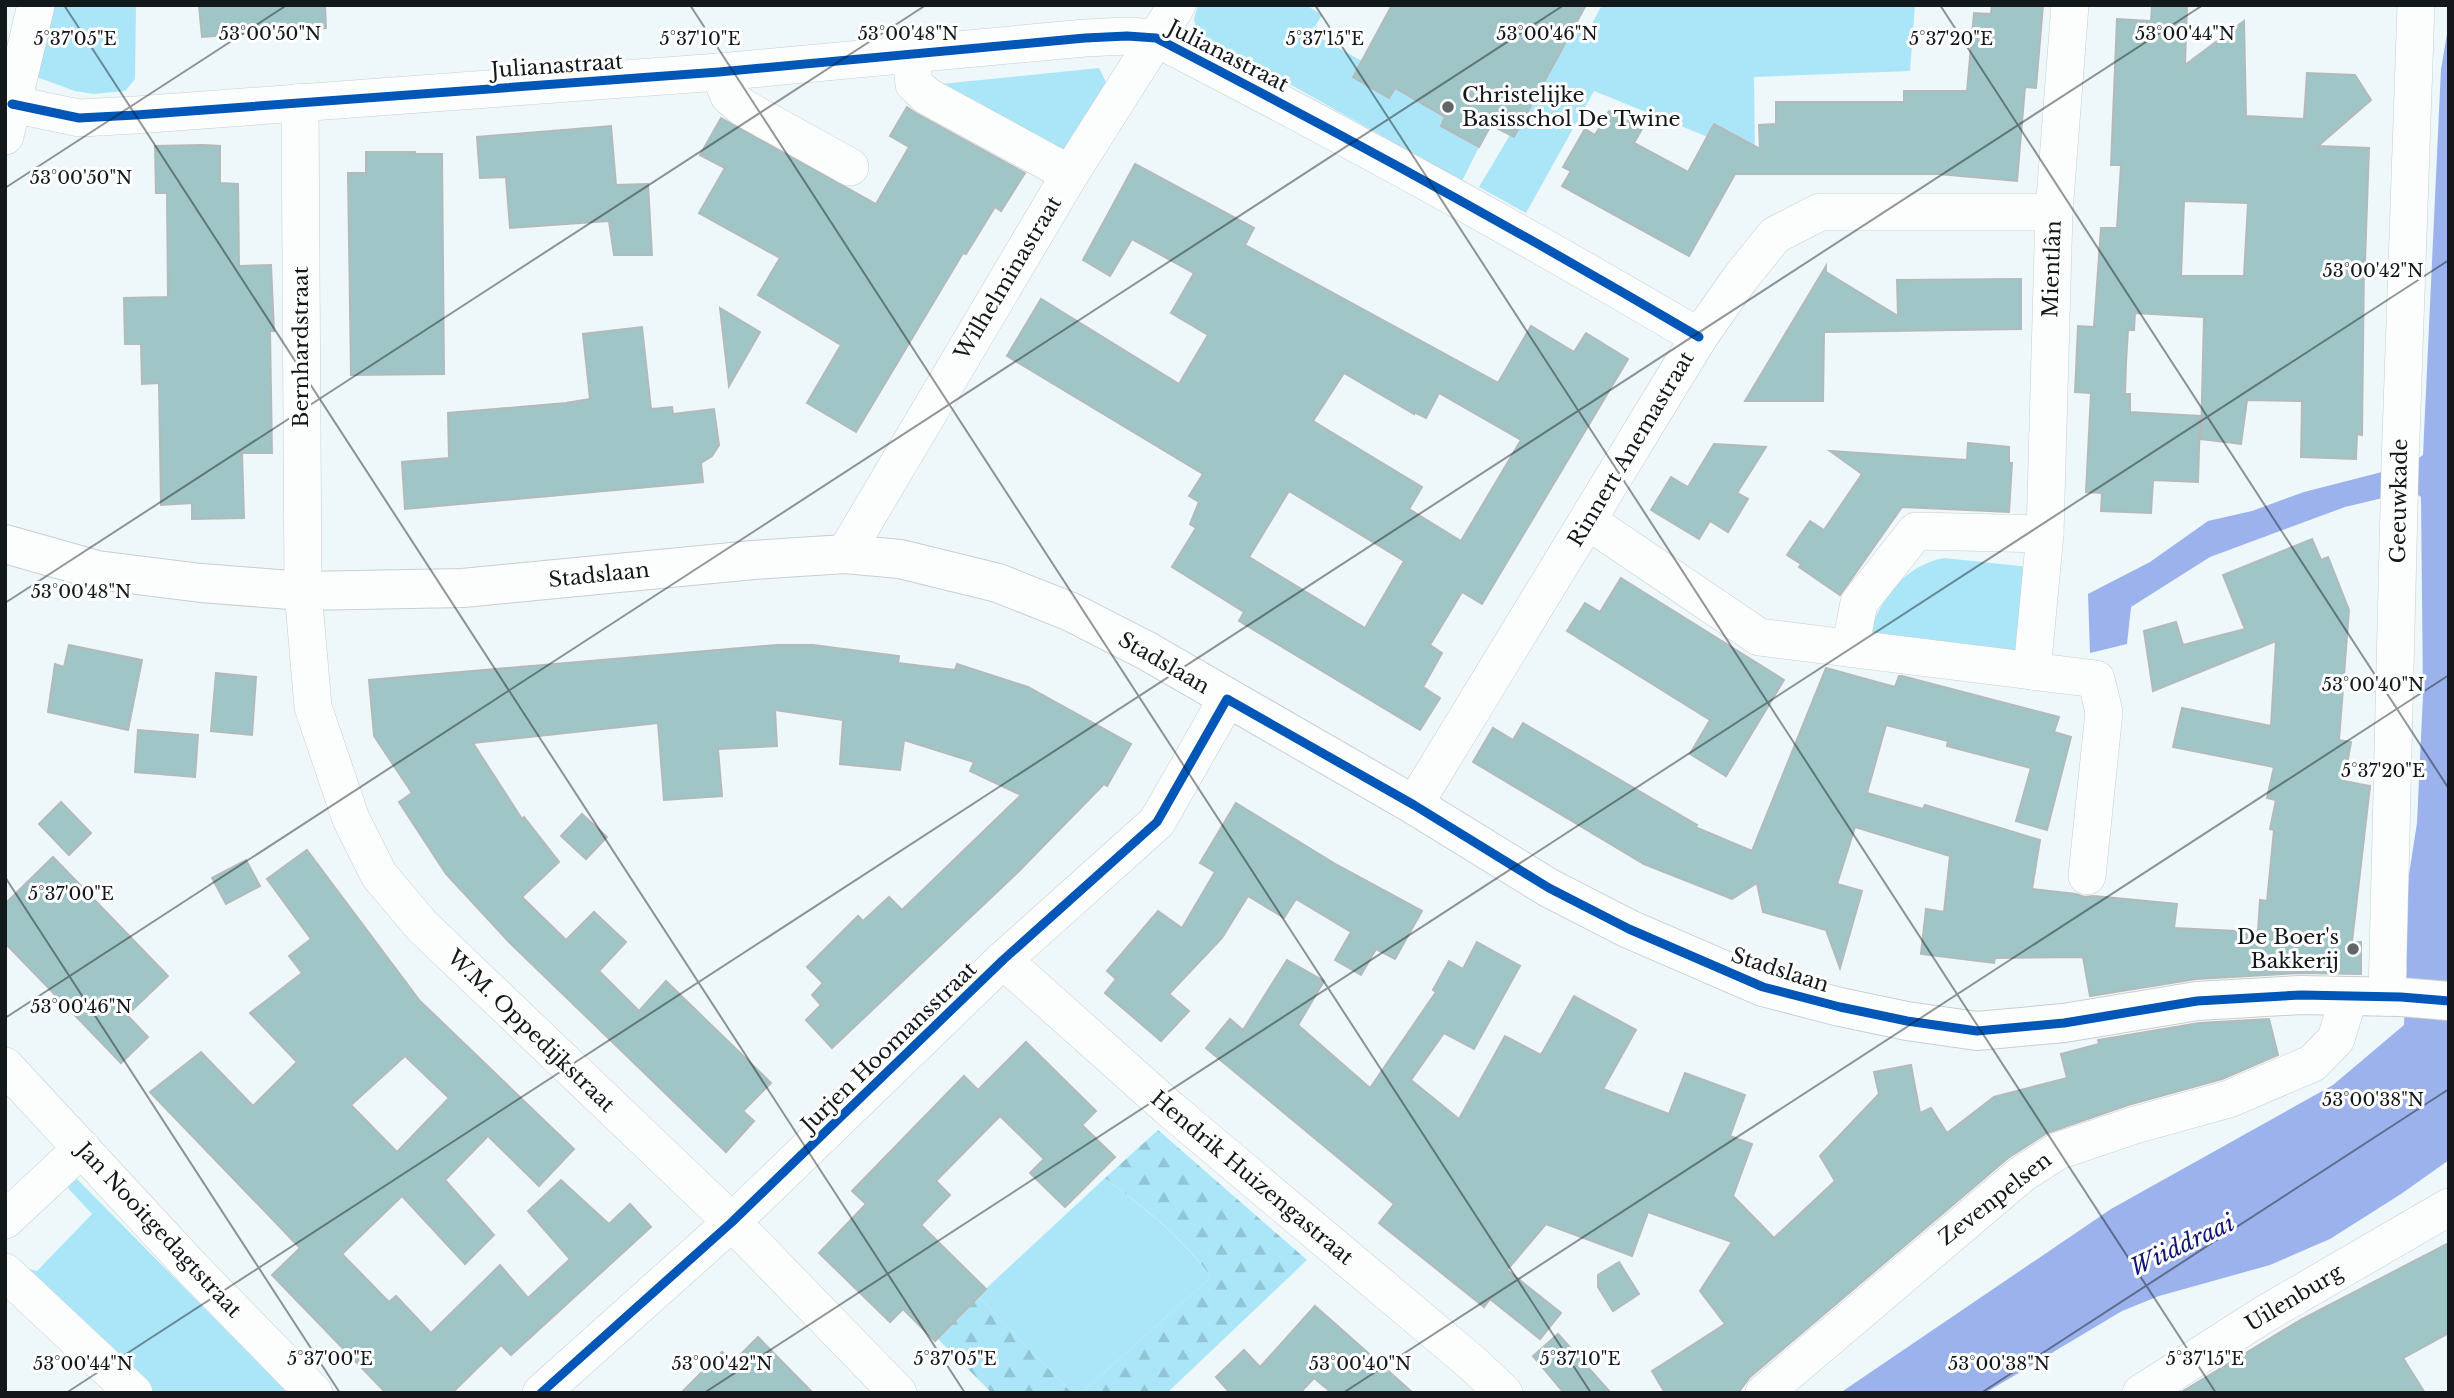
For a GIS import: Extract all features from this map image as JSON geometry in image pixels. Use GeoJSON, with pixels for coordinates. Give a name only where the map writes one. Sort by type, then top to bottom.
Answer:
{"type":"FeatureCollection","features":[{"type":"Feature","properties":{"kind":"street"},"geometry":{"type":"LineString","coordinates":[[9,120],[36,5]]}},
{"type":"Feature","properties":{"kind":"street","name":"Wilhelminastraat"},"geometry":{"type":"LineString","coordinates":[[845,554],[1070,174],[1177,5]]}},
{"type":"Feature","properties":{"kind":"street","name":"Mientlân"},"geometry":{"type":"LineString","coordinates":[[2032,671],[2045,534],[2054,212],[2070,5]]}},
{"type":"Feature","properties":{"kind":"street","name":"Geeuwkade"},"geometry":{"type":"LineString","coordinates":[[2394,997],[2399,479],[2416,5]]}},
{"type":"Feature","properties":{"kind":"street","name":"Julianastraat"},"geometry":{"type":"LineString","coordinates":[[9,120],[79,118],[719,72],[1085,38],[1156,38],[1345,136],[1550,249],[1699,337]]}},
{"type":"Feature","properties":{"kind":"street"},"geometry":{"type":"LineString","coordinates":[[911,55],[915,84],[927,96],[1070,174]]}},
{"type":"Feature","properties":{"kind":"street"},"geometry":{"type":"LineString","coordinates":[[719,72],[729,96],[742,107],[850,167]]}},
{"type":"Feature","properties":{"kind":"street","name":"Bernhardstraat"},"geometry":{"type":"LineString","coordinates":[[300,102],[303,591]]}},
{"type":"Feature","properties":{"kind":"street","name":"Rinnert Anemastraat"},"geometry":{"type":"LineString","coordinates":[[1414,805],[1699,337],[1741,277],[1775,235],[1819,212],[2054,212]]}},
{"type":"Feature","properties":{"kind":"street"},"geometry":{"type":"LineString","coordinates":[[1588,521],[1759,637],[2096,679],[2104,712],[2087,876]]}},
{"type":"Feature","properties":{"kind":"street"},"geometry":{"type":"LineString","coordinates":[[1850,648],[1859,603],[1916,531],[2045,534]]}},
{"type":"Feature","properties":{"kind":"street","name":"Stadslaan"},"geometry":{"type":"LineString","coordinates":[[5,544],[97,570],[201,583],[303,591],[463,588],[753,560],[845,554],[900,559],[998,583],[1072,612],[1147,651],[1414,805],[1549,888],[1681,953],[1763,987],[1907,1021],[1978,1031],[2064,1023],[2197,1001],[2301,995],[2449,1001]]}},
{"type":"Feature","properties":{"kind":"street","name":"W.M. Oppedijkstraat"},"geometry":{"type":"LineString","coordinates":[[303,591],[313,707],[351,819],[379,875],[422,926],[732,1222],[898,1393]]}},
{"type":"Feature","properties":{"kind":"street","name":"Jurjen Hoomansstraat"},"geometry":{"type":"LineString","coordinates":[[541,1393],[732,1222],[1003,960],[1157,822],[1227,699]]}},
{"type":"Feature","properties":{"kind":"street","name":"Hendrik Huizengastraat"},"geometry":{"type":"LineString","coordinates":[[1003,960],[1170,1109],[1471,1362],[1504,1393]]}},
{"type":"Feature","properties":{"kind":"street","name":"Zevenpelsen"},"geometry":{"type":"LineString","coordinates":[[1764,1393],[2022,1174],[2058,1151],[2135,1125],[2229,1099],[2313,1063],[2336,1039],[2349,996]]}},
{"type":"Feature","properties":{"kind":"street","name":"Jan Nooitgedagtstraat"},"geometry":{"type":"LineString","coordinates":[[5,1066],[193,1269],[314,1393]]}},
{"type":"Feature","properties":{"kind":"street"},"geometry":{"type":"LineString","coordinates":[[5,1220],[82,1148]]}},
{"type":"Feature","properties":{"kind":"street","name":"Uilenburg"},"geometry":{"type":"LineString","coordinates":[[2141,1393],[2263,1315],[2449,1207]]}},
{"type":"Feature","properties":{"kind":"street"},"geometry":{"type":"LineString","coordinates":[[5,1272],[134,1393]]}},
{"type":"Feature","properties":{"kind":"green space"},"geometry":{"type":"Polygon","coordinates":[[[52,5],[136,5],[135,79],[125,91],[93,94],[75,91],[37,77],[52,5]]]}},
{"type":"Feature","properties":{"kind":"green space"},"geometry":{"type":"Polygon","coordinates":[[[1198,5],[1306,5],[1322,15],[1311,33],[1362,61],[1353,77],[1389,97],[1396,87],[1445,117],[1441,126],[1479,147],[1462,181],[1197,32],[1194,19],[1198,5]]]}},
{"type":"Feature","properties":{"kind":"green space"},"geometry":{"type":"Polygon","coordinates":[[[1602,5],[1915,5],[1910,71],[1754,77],[1755,156],[1594,91],[1526,213],[1479,187],[1510,135],[1517,133],[1575,25],[1588,31],[1602,5]]]}},
{"type":"Feature","properties":{"kind":"green space"},"geometry":{"type":"Polygon","coordinates":[[[1099,68],[1107,84],[1058,164],[941,84],[1099,68]]]}},
{"type":"Feature","properties":{"kind":"green space"},"geometry":{"type":"Polygon","coordinates":[[[1944,558],[2030,567],[2014,661],[1870,632],[1881,607],[1897,584],[1918,568],[1944,558]]]}},
{"type":"Feature","properties":{"kind":"green space"},"geometry":{"type":"Polygon","coordinates":[[[1158,1130],[1307,1260],[1167,1393],[1081,1393],[1211,1277],[1188,1248],[1105,1178],[1158,1130]]]}},
{"type":"Feature","properties":{"kind":"green space"},"geometry":{"type":"Polygon","coordinates":[[[76,1178],[288,1393],[146,1393],[7,1264],[37,1271],[92,1214],[68,1188],[76,1178]]]}},
{"type":"Feature","properties":{"kind":"green space"},"geometry":{"type":"Polygon","coordinates":[[[1105,1178],[1174,1235],[1211,1277],[1081,1393],[1072,1393],[978,1296],[1105,1178]]]}},
{"type":"Feature","properties":{"kind":"green space"},"geometry":{"type":"Polygon","coordinates":[[[978,1296],[1072,1393],[992,1393],[934,1335],[978,1296]]]}},
{"type":"Feature","properties":{"kind":"water","name":"Wiiddraai"},"geometry":{"type":"Polygon","coordinates":[[[2449,22],[2449,1160],[2330,1239],[2270,1265],[2159,1296],[2122,1311],[1985,1393],[1840,1393],[2111,1209],[2333,1085],[2404,1025],[2407,967],[2395,965],[2417,823],[2423,695],[2421,497],[2412,491],[2345,507],[2210,557],[2131,607],[2127,644],[2090,653],[2088,594],[2150,562],[2208,521],[2252,511],[2304,492],[2386,471],[2413,462],[2423,455],[2441,69],[2449,22]]]}},
{"type":"Feature","properties":{"kind":"building"},"geometry":{"type":"Polygon","coordinates":[[[199,5],[325,5],[326,28],[202,37],[199,5]]]}},
{"type":"Feature","properties":{"kind":"building"},"geometry":{"type":"Polygon","coordinates":[[[1392,5],[1586,5],[1514,137],[1491,125],[1479,147],[1441,126],[1445,117],[1395,88],[1389,98],[1353,77],[1392,5]]]}},
{"type":"Feature","properties":{"kind":"building"},"geometry":{"type":"Polygon","coordinates":[[[1992,5],[2043,5],[2036,88],[2025,87],[2017,181],[1938,174],[1735,174],[1689,256],[1562,186],[1571,171],[1563,167],[1585,129],[1595,135],[1609,111],[1642,129],[1634,143],[1688,172],[1714,124],[1760,149],[1759,125],[1776,124],[1776,102],[1904,102],[1904,91],[1967,91],[1974,13],[1991,14],[1992,5]]]}},
{"type":"Feature","properties":{"kind":"building"},"geometry":{"type":"Polygon","coordinates":[[[2152,5],[2187,5],[2185,65],[2244,21],[2246,116],[2304,119],[2307,73],[2355,75],[2371,100],[2318,146],[2369,148],[2364,260],[2362,435],[2357,434],[2356,459],[2301,457],[2302,401],[2247,400],[2241,444],[2201,439],[2204,317],[2135,313],[2134,330],[2128,330],[2126,362],[2125,394],[2130,394],[2130,412],[2200,416],[2198,482],[2153,480],[2151,513],[2101,511],[2102,493],[2086,492],[2091,393],[2075,392],[2078,326],[2094,327],[2101,228],[2117,228],[2121,165],[2111,165],[2117,19],[2151,21],[2152,5]],[[2184,201],[2181,276],[2244,276],[2248,203],[2184,201]]]}},
{"type":"Feature","properties":{"kind":"building"},"geometry":{"type":"Polygon","coordinates":[[[907,107],[1025,173],[1001,211],[995,207],[966,254],[963,253],[856,432],[807,403],[841,345],[758,295],[780,258],[699,213],[725,168],[700,155],[721,118],[876,204],[909,147],[890,136],[907,107]]]}},
{"type":"Feature","properties":{"kind":"building"},"geometry":{"type":"Polygon","coordinates":[[[611,126],[616,185],[648,184],[652,255],[614,255],[609,221],[510,228],[506,177],[480,178],[477,137],[611,126]]]}},
{"type":"Feature","properties":{"kind":"building"},"geometry":{"type":"Polygon","coordinates":[[[155,146],[220,146],[220,183],[238,184],[239,266],[271,265],[274,331],[270,331],[272,453],[242,453],[244,518],[192,519],[192,503],[161,505],[159,383],[142,384],[141,344],[125,344],[124,298],[168,297],[167,193],[156,193],[155,146]]]}},
{"type":"Feature","properties":{"kind":"building"},"geometry":{"type":"Polygon","coordinates":[[[366,152],[442,154],[444,374],[351,375],[348,173],[366,173],[366,152]]]}},
{"type":"Feature","properties":{"kind":"building"},"geometry":{"type":"Polygon","coordinates":[[[1135,164],[1254,228],[1245,245],[1498,383],[1531,326],[1574,352],[1586,333],[1628,359],[1482,604],[1462,592],[1430,645],[1442,653],[1423,687],[1440,698],[1420,730],[1239,621],[1244,612],[1172,567],[1196,528],[1190,524],[1199,502],[1189,496],[1203,474],[1007,356],[1041,299],[1179,384],[1208,335],[1171,313],[1194,273],[1132,239],[1110,276],[1083,260],[1135,164]],[[1344,373],[1313,421],[1422,487],[1409,509],[1461,541],[1521,440],[1439,393],[1426,418],[1414,414],[1344,373]],[[1289,491],[1249,557],[1365,628],[1404,561],[1289,491]]]}},
{"type":"Feature","properties":{"kind":"building"},"geometry":{"type":"Polygon","coordinates":[[[1826,266],[1826,272],[1898,316],[1897,280],[2021,279],[2021,329],[1824,332],[1823,401],[1745,401],[1826,266]]]}},
{"type":"Feature","properties":{"kind":"building"},"geometry":{"type":"Polygon","coordinates":[[[720,308],[760,332],[729,386],[720,308]]]}},
{"type":"Feature","properties":{"kind":"building"},"geometry":{"type":"Polygon","coordinates":[[[642,327],[651,409],[672,407],[673,414],[714,409],[719,445],[712,456],[701,463],[703,482],[405,509],[402,462],[449,458],[448,413],[590,399],[583,334],[642,327]]]}},
{"type":"Feature","properties":{"kind":"building"},"geometry":{"type":"Polygon","coordinates":[[[1968,443],[2009,447],[2009,463],[2012,463],[2009,512],[1902,507],[1840,595],[1799,567],[1801,564],[1787,555],[1810,521],[1824,530],[1862,474],[1830,451],[1967,460],[1968,443]]]}},
{"type":"Feature","properties":{"kind":"building"},"geometry":{"type":"Polygon","coordinates":[[[1714,444],[1766,447],[1737,493],[1748,499],[1728,532],[1710,521],[1699,539],[1651,510],[1671,477],[1688,487],[1714,444]]]}},
{"type":"Feature","properties":{"kind":"building"},"geometry":{"type":"Polygon","coordinates":[[[2312,539],[2321,560],[2328,557],[2349,610],[2339,740],[2351,742],[2344,781],[2370,786],[2352,942],[2361,942],[2361,974],[2300,973],[2196,979],[2090,996],[2083,957],[1995,958],[1994,963],[1921,954],[1926,909],[1944,912],[1950,856],[1855,827],[1837,884],[1862,891],[1840,968],[1826,930],[1763,912],[1757,883],[1732,899],[1644,864],[1473,762],[1493,728],[1513,740],[1523,723],[1697,825],[1695,827],[1752,851],[1826,668],[1895,687],[1899,676],[1902,676],[2059,717],[2054,732],[2071,737],[2047,830],[2016,821],[2031,768],[1947,746],[1948,741],[1886,725],[1867,793],[1923,809],[1925,805],[2040,840],[2032,889],[2084,897],[2177,904],[2174,928],[2258,932],[2260,900],[2267,901],[2274,830],[2270,829],[2276,800],[2267,798],[2274,767],[2173,747],[2182,708],[2271,726],[2276,641],[2153,691],[2144,631],[2176,622],[2183,645],[2245,629],[2223,575],[2312,539]]]}},
{"type":"Feature","properties":{"kind":"building"},"geometry":{"type":"Polygon","coordinates":[[[1621,578],[1784,680],[1726,776],[1690,754],[1710,720],[1567,631],[1585,603],[1600,612],[1621,578]]]}},
{"type":"Feature","properties":{"kind":"building"},"geometry":{"type":"Polygon","coordinates":[[[69,645],[142,660],[128,730],[48,712],[55,664],[64,667],[69,645]]]}},
{"type":"Feature","properties":{"kind":"building"},"geometry":{"type":"Polygon","coordinates":[[[776,645],[813,645],[899,656],[898,663],[955,670],[957,664],[1028,687],[1131,744],[1107,786],[1104,784],[1018,872],[832,1048],[806,1020],[821,1005],[812,995],[823,983],[807,967],[858,916],[863,921],[889,897],[902,910],[1021,795],[970,771],[974,762],[904,740],[900,770],[840,764],[843,720],[775,710],[777,746],[718,749],[722,796],[664,800],[658,723],[473,743],[522,819],[524,817],[559,862],[522,897],[566,940],[594,912],[626,942],[599,971],[639,1011],[666,981],[771,1083],[743,1111],[754,1121],[726,1152],[510,943],[446,874],[399,802],[412,793],[374,736],[369,680],[776,645]]]}},
{"type":"Feature","properties":{"kind":"building"},"geometry":{"type":"Polygon","coordinates":[[[216,673],[256,677],[252,735],[211,731],[216,673]]]}},
{"type":"Feature","properties":{"kind":"building"},"geometry":{"type":"Polygon","coordinates":[[[138,730],[198,735],[195,777],[135,772],[138,730]]]}},
{"type":"Feature","properties":{"kind":"building"},"geometry":{"type":"Polygon","coordinates":[[[61,802],[91,833],[69,855],[39,824],[61,802]]]}},
{"type":"Feature","properties":{"kind":"building"},"geometry":{"type":"Polygon","coordinates":[[[1236,803],[1337,865],[1422,911],[1395,959],[1376,949],[1361,975],[1335,960],[1351,932],[1296,899],[1284,918],[1248,896],[1222,938],[1169,994],[1189,1011],[1161,1041],[1105,993],[1116,979],[1107,971],[1158,911],[1182,928],[1215,872],[1200,863],[1236,803]]]}},
{"type":"Feature","properties":{"kind":"building"},"geometry":{"type":"Polygon","coordinates":[[[582,814],[607,837],[586,859],[561,836],[582,814]]]}},
{"type":"Feature","properties":{"kind":"building"},"geometry":{"type":"Polygon","coordinates":[[[307,850],[420,1001],[574,1149],[539,1186],[488,1136],[445,1180],[494,1235],[465,1264],[402,1196],[342,1254],[389,1302],[396,1296],[431,1333],[500,1265],[528,1298],[570,1259],[528,1211],[561,1180],[609,1224],[630,1204],[651,1227],[511,1355],[501,1345],[452,1393],[386,1393],[272,1275],[300,1248],[150,1092],[201,1052],[253,1106],[297,1062],[250,1013],[302,973],[289,956],[311,939],[267,879],[307,850]],[[405,1056],[351,1105],[397,1152],[449,1098],[405,1056]]]}},
{"type":"Feature","properties":{"kind":"building"},"geometry":{"type":"Polygon","coordinates":[[[53,857],[168,976],[127,1015],[148,1037],[121,1063],[5,943],[5,904],[53,857]]]}},
{"type":"Feature","properties":{"kind":"building"},"geometry":{"type":"Polygon","coordinates":[[[246,860],[260,886],[226,904],[212,878],[246,860]]]}},
{"type":"Feature","properties":{"kind":"building"},"geometry":{"type":"Polygon","coordinates":[[[1477,942],[1520,966],[1474,1049],[1444,1033],[1411,1080],[1459,1119],[1505,1036],[1541,1055],[1574,996],[1636,1030],[1603,1089],[1669,1114],[1685,1073],[1745,1095],[1730,1136],[1752,1144],[1733,1196],[1774,1238],[1835,1181],[1820,1156],[1879,1094],[1874,1072],[1911,1065],[1920,1113],[1931,1108],[1947,1133],[1994,1097],[2067,1078],[2061,1054],[2099,1044],[2098,1040],[2199,1023],[2269,1019],[2278,1055],[2222,1079],[2128,1105],[2047,1133],[2008,1158],[1750,1377],[1738,1393],[1665,1393],[1652,1371],[1725,1324],[1700,1291],[1732,1242],[1648,1212],[1632,1256],[1546,1224],[1507,1270],[1561,1313],[1540,1339],[1490,1299],[1484,1307],[1379,1223],[1394,1204],[1206,1048],[1230,1019],[1243,1030],[1287,960],[1324,981],[1298,1025],[1370,1088],[1436,992],[1433,990],[1449,961],[1463,969],[1477,942]]]}},
{"type":"Feature","properties":{"kind":"building"},"geometry":{"type":"Polygon","coordinates":[[[1026,1042],[1096,1111],[1082,1125],[1115,1157],[1065,1207],[1030,1173],[1044,1159],[1000,1116],[936,1181],[950,1195],[921,1225],[986,1289],[935,1341],[903,1309],[890,1322],[819,1253],[866,1204],[852,1191],[964,1076],[978,1090],[1026,1042]]]}},
{"type":"Feature","properties":{"kind":"building"},"geometry":{"type":"Polygon","coordinates":[[[2449,1243],[2449,1333],[2403,1358],[2425,1393],[2180,1393],[2302,1319],[2449,1243]]]}},
{"type":"Feature","properties":{"kind":"building"},"geometry":{"type":"Polygon","coordinates":[[[1619,1262],[1639,1294],[1613,1311],[1598,1287],[1598,1275],[1619,1262]]]}},
{"type":"Feature","properties":{"kind":"building"},"geometry":{"type":"Polygon","coordinates":[[[1315,1306],[1413,1393],[1332,1393],[1314,1378],[1300,1393],[1230,1393],[1216,1377],[1244,1350],[1260,1367],[1315,1306]]]}},
{"type":"Feature","properties":{"kind":"building"},"geometry":{"type":"Polygon","coordinates":[[[1558,1334],[1611,1393],[1564,1393],[1533,1356],[1558,1334]]]}},
{"type":"Feature","properties":{"kind":"building"},"geometry":{"type":"Polygon","coordinates":[[[758,1337],[813,1393],[681,1393],[722,1352],[733,1362],[758,1337]]]}},
{"type":"Feature","properties":{"kind":"cycle path"},"geometry":{"type":"LineString","coordinates":[[12,104],[79,118],[136,115],[719,72],[1085,38],[1156,38],[1430,184],[1699,337]]}},
{"type":"Feature","properties":{"kind":"cycle path"},"geometry":{"type":"LineString","coordinates":[[541,1393],[732,1222],[1003,960],[1157,822],[1227,699],[1414,805],[1549,888],[1629,929],[1763,987],[1840,1007],[1907,1021],[1977,1031],[2064,1023],[2197,1001],[2301,995],[2449,1001]]}},
{"type":"Feature","properties":{"kind":"place","name":"Christelijke Basisschol De Twine"},"geometry":{"type":"Point","coordinates":[1448,107]}},
{"type":"Feature","properties":{"kind":"place","name":"De Boer's Bakkerij"},"geometry":{"type":"Point","coordinates":[2353,949]}}]}
